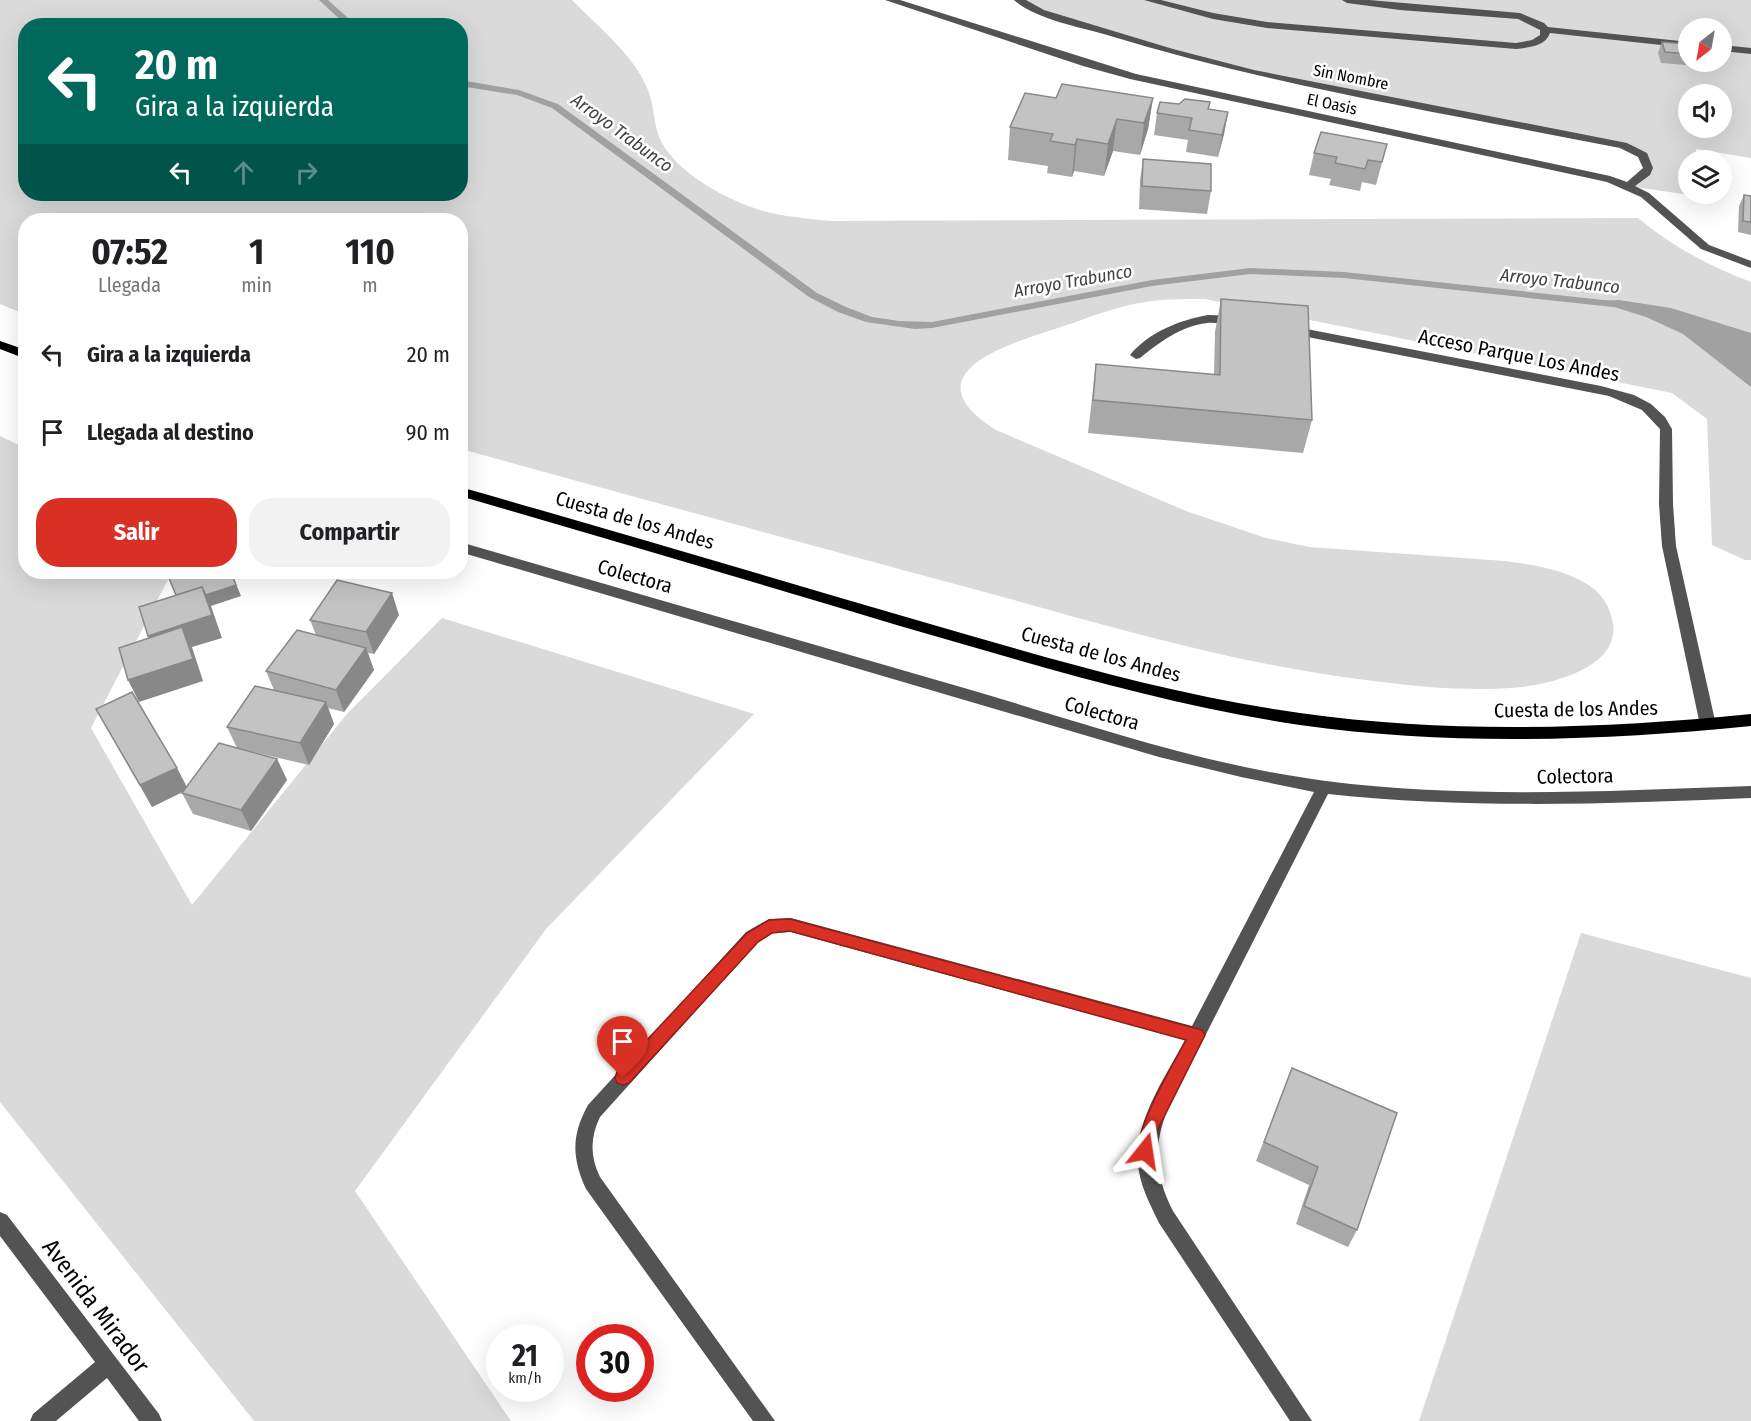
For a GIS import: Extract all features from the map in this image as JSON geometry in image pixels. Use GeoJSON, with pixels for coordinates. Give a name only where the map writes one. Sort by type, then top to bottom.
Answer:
{"type":"FeatureCollection","features":[{"type":"Feature","properties":{"kind":"main road"},"geometry":{"type":"LineString","coordinates":[[0,345],[18,352]]}},
{"type":"Feature","properties":{"kind":"main road","name":"Cuesta de los Andes"},"geometry":{"type":"LineString","coordinates":[[468,493],[1056,666],[1239,709],[1335,722],[1432,731],[1528,734],[1618,731],[1751,720]]}},
{"type":"Feature","properties":{"kind":"street","name":"El Oasis"},"geometry":{"type":"LineString","coordinates":[[890,0],[1110,71],[1590,174],[1629,186],[1658,205],[1705,248],[1751,266]]}},
{"type":"Feature","properties":{"kind":"street","name":"Sin Nombre"},"geometry":{"type":"LineString","coordinates":[[1019,0],[1041,12],[1224,66],[1623,145],[1643,155],[1648,168],[1646,173],[1629,186]]}},
{"type":"Feature","properties":{"kind":"street"},"geometry":{"type":"LineString","coordinates":[[1149,0],[1213,16],[1267,25],[1516,46],[1542,40],[1545,30]]}},
{"type":"Feature","properties":{"kind":"street"},"geometry":{"type":"LineString","coordinates":[[1347,0],[1400,7],[1508,14],[1532,19],[1545,30],[1678,44]]}},
{"type":"Feature","properties":{"kind":"street"},"geometry":{"type":"LineString","coordinates":[[1732,49],[1751,51]]}},
{"type":"Feature","properties":{"kind":"street"},"geometry":{"type":"LineString","coordinates":[[1136,356],[1165,332],[1190,322],[1211,319],[1254,322]]}},
{"type":"Feature","properties":{"kind":"street","name":"Acceso Parque Los Andes"},"geometry":{"type":"LineString","coordinates":[[1277,327],[1601,390],[1636,401],[1651,409],[1661,419],[1666,429],[1666,504],[1669,546],[1708,725]]}},
{"type":"Feature","properties":{"kind":"street","name":"Colectora"},"geometry":{"type":"LineString","coordinates":[[468,549],[1159,751],[1271,778],[1387,794],[1503,798],[1751,792]]}},
{"type":"Feature","properties":{"kind":"street"},"geometry":{"type":"LineString","coordinates":[[1302,1421],[1166,1217],[1154,1196],[1147,1172],[1145,1151],[1150,1128],[1324,787]]}},
{"type":"Feature","properties":{"kind":"street"},"geometry":{"type":"LineString","coordinates":[[765,1421],[593,1183],[582,1156],[585,1125],[594,1111],[752,937],[769,926],[790,925],[1197,1035]]}},
{"type":"Feature","properties":{"kind":"street","name":"Avenida Mirador"},"geometry":{"type":"LineString","coordinates":[[0,1221],[152,1421]]}},
{"type":"Feature","properties":{"kind":"street"},"geometry":{"type":"LineString","coordinates":[[40,1421],[109,1364]]}},
{"type":"Feature","properties":{"kind":"shaded area"},"geometry":{"type":"Polygon","coordinates":[[[0,0],[572,0],[625,53],[642,77],[650,97],[659,137],[682,167],[695,178],[725,196],[771,213],[830,221],[1638,218],[1692,255],[1751,282],[1751,560],[1745,560],[1712,545],[1707,419],[1672,393],[1205,299],[1158,300],[1139,303],[1104,312],[1015,343],[975,364],[963,377],[961,393],[971,410],[996,430],[1186,511],[1266,538],[1309,547],[1505,561],[1540,567],[1574,577],[1594,589],[1609,610],[1613,624],[1612,639],[1606,651],[1595,662],[1566,677],[1535,685],[1504,688],[1466,689],[1410,685],[1279,666],[1140,635],[468,451],[468,213],[18,213],[18,311],[0,304],[0,0]]]}},
{"type":"Feature","properties":{"kind":"shaded area"},"geometry":{"type":"Polygon","coordinates":[[[1019,0],[1751,0],[1751,158],[1732,155],[1732,150],[1678,150],[1678,193],[1629,186],[1648,168],[1634,150],[1253,73],[1041,12],[1019,0]]]}},
{"type":"Feature","properties":{"kind":"shaded area"},"geometry":{"type":"Polygon","coordinates":[[[1619,300],[1671,308],[1751,333],[1751,387],[1683,334],[1646,317],[1595,301],[1619,300]]]}},
{"type":"Feature","properties":{"kind":"shaded area"},"geometry":{"type":"Polygon","coordinates":[[[0,436],[18,445],[18,579],[168,579],[91,728],[192,905],[347,714],[442,618],[754,714],[546,929],[355,1191],[486,1384],[486,1402],[498,1402],[511,1421],[254,1421],[0,1102],[0,436]]]}},
{"type":"Feature","properties":{"kind":"shaded area"},"geometry":{"type":"Polygon","coordinates":[[[1581,933],[1751,978],[1751,1421],[1419,1421],[1581,933]]]}},
{"type":"Feature","properties":{"kind":"building"},"geometry":{"type":"Polygon","coordinates":[[[1662,42],[1678,43],[1678,53],[1665,52],[1662,42]]]}},
{"type":"Feature","properties":{"kind":"building"},"geometry":{"type":"Polygon","coordinates":[[[1062,84],[1153,98],[1144,123],[1117,119],[1108,144],[1077,139],[1075,145],[1050,141],[1053,134],[1010,127],[1025,93],[1056,98],[1062,84]]]}},
{"type":"Feature","properties":{"kind":"building"},"geometry":{"type":"Polygon","coordinates":[[[1185,99],[1210,102],[1208,109],[1228,112],[1222,135],[1189,130],[1192,118],[1157,113],[1160,102],[1179,104],[1185,99]]]}},
{"type":"Feature","properties":{"kind":"building"},"geometry":{"type":"Polygon","coordinates":[[[1321,132],[1387,144],[1382,162],[1368,160],[1365,169],[1335,163],[1337,157],[1314,153],[1321,132]]]}},
{"type":"Feature","properties":{"kind":"building"},"geometry":{"type":"Polygon","coordinates":[[[1143,159],[1211,164],[1211,191],[1142,186],[1143,159]]]}},
{"type":"Feature","properties":{"kind":"building"},"geometry":{"type":"Polygon","coordinates":[[[1744,195],[1751,196],[1751,222],[1743,221],[1744,195]]]}},
{"type":"Feature","properties":{"kind":"building"},"geometry":{"type":"Polygon","coordinates":[[[1221,299],[1308,306],[1312,420],[1093,400],[1096,364],[1220,375],[1221,299]]]}},
{"type":"Feature","properties":{"kind":"building"},"geometry":{"type":"Polygon","coordinates":[[[169,579],[234,579],[236,585],[206,595],[202,587],[176,595],[169,579]]]}},
{"type":"Feature","properties":{"kind":"building"},"geometry":{"type":"Polygon","coordinates":[[[337,580],[392,593],[366,632],[310,620],[337,580]]]}},
{"type":"Feature","properties":{"kind":"building"},"geometry":{"type":"Polygon","coordinates":[[[202,587],[212,615],[148,636],[139,607],[202,587]]]}},
{"type":"Feature","properties":{"kind":"building"},"geometry":{"type":"Polygon","coordinates":[[[182,627],[193,659],[128,680],[119,648],[182,627]]]}},
{"type":"Feature","properties":{"kind":"building"},"geometry":{"type":"Polygon","coordinates":[[[297,630],[366,648],[336,690],[266,671],[297,630]]]}},
{"type":"Feature","properties":{"kind":"building"},"geometry":{"type":"Polygon","coordinates":[[[255,686],[326,702],[300,743],[227,727],[255,686]]]}},
{"type":"Feature","properties":{"kind":"building"},"geometry":{"type":"Polygon","coordinates":[[[132,692],[177,768],[140,785],[96,709],[132,692]]]}},
{"type":"Feature","properties":{"kind":"building"},"geometry":{"type":"Polygon","coordinates":[[[219,743],[277,759],[241,810],[182,793],[219,743]]]}},
{"type":"Feature","properties":{"kind":"building"},"geometry":{"type":"Polygon","coordinates":[[[1292,1068],[1397,1113],[1357,1230],[1304,1206],[1318,1167],[1264,1142],[1292,1068]]]}},
{"type":"Feature","properties":{"kind":"waterway","name":"Arroyo Trabunco"},"geometry":{"type":"LineString","coordinates":[[323,0],[344,18]]}},
{"type":"Feature","properties":{"kind":"waterway","name":"Arroyo Trabunco"},"geometry":{"type":"LineString","coordinates":[[468,84],[519,93],[555,106],[813,295],[842,310],[884,323],[932,325],[1152,283],[1250,271],[1344,275],[1613,304]]}},
{"type":"Feature","properties":{"kind":"route"},"geometry":{"type":"LineString","coordinates":[[623,1078],[752,937],[769,926],[790,925],[1197,1035],[1150,1128],[1145,1151]]}}]}
